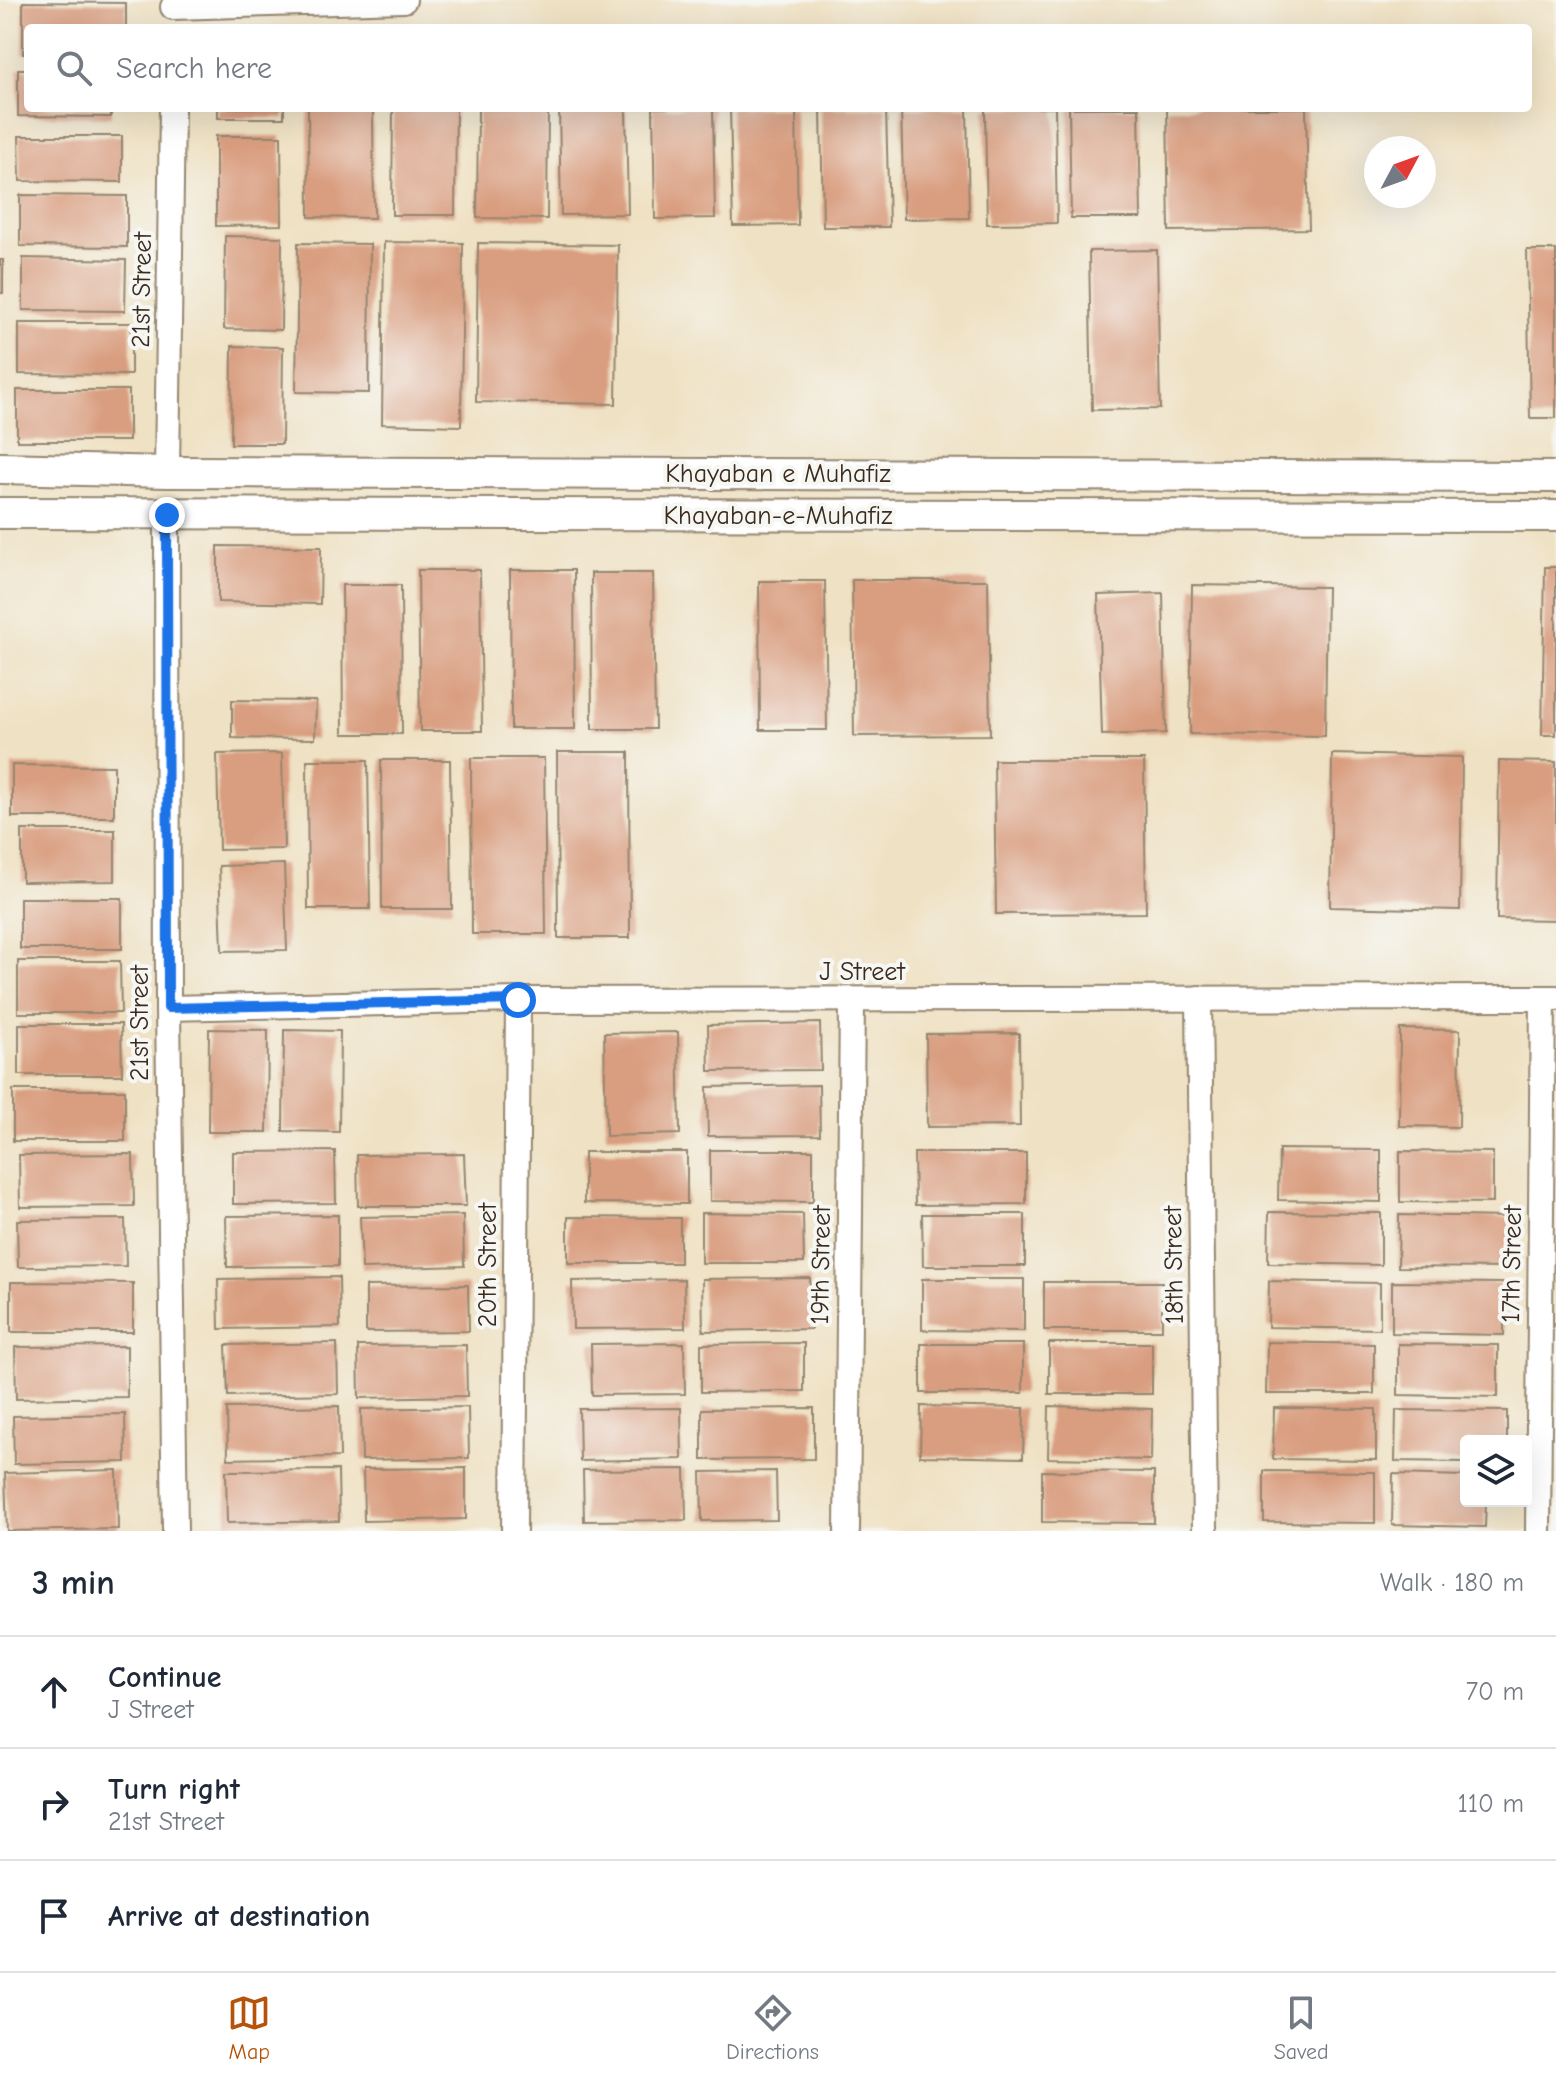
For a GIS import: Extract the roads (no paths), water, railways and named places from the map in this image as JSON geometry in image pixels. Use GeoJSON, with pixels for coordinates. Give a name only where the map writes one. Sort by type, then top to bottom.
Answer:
{"type":"FeatureCollection","features":[{"type":"Feature","properties":{"kind":"street"},"geometry":{"type":"LineString","coordinates":[[173,12],[404,0]]}},
{"type":"Feature","properties":{"kind":"street","name":"21st Street"},"geometry":{"type":"LineString","coordinates":[[167,472],[172,112]]}},
{"type":"Feature","properties":{"kind":"street","name":"Khayaban e Muhafiz"},"geometry":{"type":"LineString","coordinates":[[0,468],[167,472],[1556,477]]}},
{"type":"Feature","properties":{"kind":"street","name":"Khayaban-e-Muhafiz"},"geometry":{"type":"LineString","coordinates":[[0,513],[1556,516]]}},
{"type":"Feature","properties":{"kind":"street","name":"21st Street"},"geometry":{"type":"LineString","coordinates":[[167,515],[168,1008],[175,1531]]}},
{"type":"Feature","properties":{"kind":"street","name":"18th Street"},"geometry":{"type":"LineString","coordinates":[[1199,998],[1205,1531]]}},
{"type":"Feature","properties":{"kind":"street","name":"J Street"},"geometry":{"type":"LineString","coordinates":[[168,1008],[518,1000],[1550,998]]}},
{"type":"Feature","properties":{"kind":"street","name":"17th Street"},"geometry":{"type":"LineString","coordinates":[[1538,1531],[1550,998]]}},
{"type":"Feature","properties":{"kind":"street","name":"20th Street"},"geometry":{"type":"LineString","coordinates":[[514,1531],[518,1000]]}},
{"type":"Feature","properties":{"kind":"street","name":"19th Street"},"geometry":{"type":"LineString","coordinates":[[847,1531],[852,1000]]}}]}
